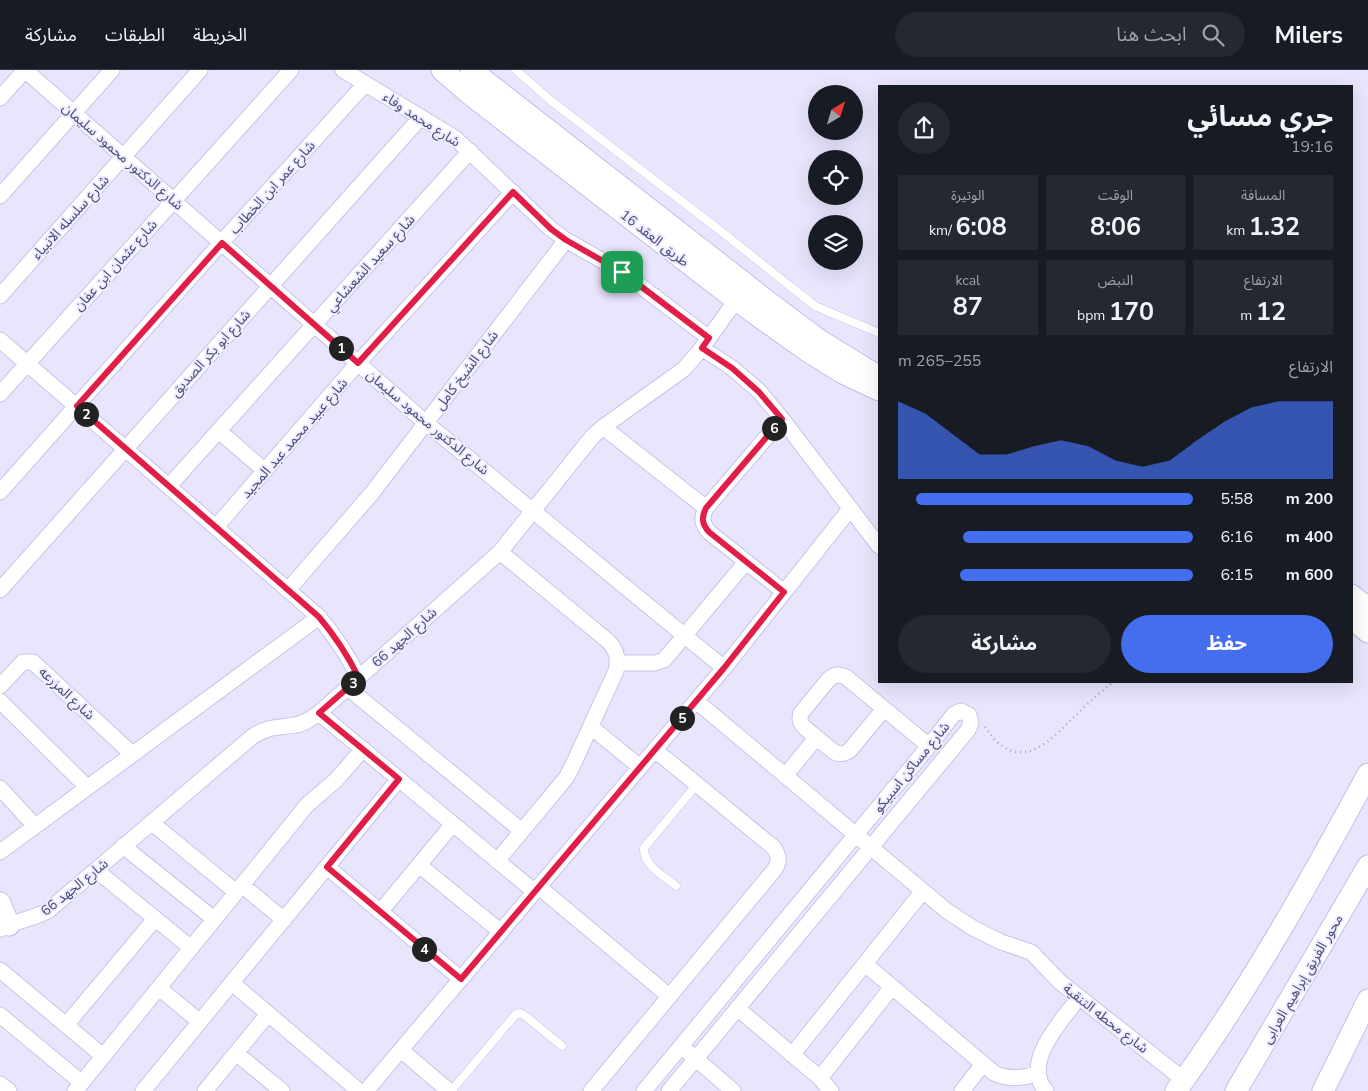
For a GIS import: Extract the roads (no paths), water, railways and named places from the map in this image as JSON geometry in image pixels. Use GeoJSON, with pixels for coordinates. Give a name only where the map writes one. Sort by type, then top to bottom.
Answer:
{"type":"FeatureCollection","features":[{"type":"Feature","properties":{"kind":"street"},"geometry":{"type":"LineString","coordinates":[[0,98],[25,70]]}},
{"type":"Feature","properties":{"kind":"street","name":"شارع الدكتور محمود سليمان"},"geometry":{"type":"LineString","coordinates":[[25,70],[426,423],[724,668]]}},
{"type":"Feature","properties":{"kind":"street"},"geometry":{"type":"LineString","coordinates":[[0,196],[112,70]]}},
{"type":"Feature","properties":{"kind":"street","name":"شارع سلسله الانبياء"},"geometry":{"type":"LineString","coordinates":[[0,296],[200,70]]}},
{"type":"Feature","properties":{"kind":"street","name":"شارع عثمان ابن عفان"},"geometry":{"type":"LineString","coordinates":[[0,394],[291,70]]}},
{"type":"Feature","properties":{"kind":"street","name":"شارع محمد وفاء"},"geometry":{"type":"LineString","coordinates":[[343,70],[455,138],[551,229],[566,240],[622,272],[706,343]]}},
{"type":"Feature","properties":{"kind":"street","name":"طريق العقد 16"},"geometry":{"type":"LineString","coordinates":[[442,70],[471,95],[736,300],[843,373],[878,390]]}},
{"type":"Feature","properties":{"kind":"street","name":"طريق العقد 16"},"geometry":{"type":"LineString","coordinates":[[471,70],[771,304],[819,340],[878,375]]}},
{"type":"Feature","properties":{"kind":"street","name":"شارع عمر ابن الخطاب"},"geometry":{"type":"LineString","coordinates":[[0,492],[365,84]]}},
{"type":"Feature","properties":{"kind":"street","name":"شارع ابو بكر الصديق"},"geometry":{"type":"LineString","coordinates":[[0,590],[421,117]]}},
{"type":"Feature","properties":{"kind":"street","name":"شارع سعيد الشعشاعي"},"geometry":{"type":"LineString","coordinates":[[169,486],[470,151]]}},
{"type":"Feature","properties":{"kind":"street","name":"شارع عبيد محمد عبد المجيد"},"geometry":{"type":"LineString","coordinates":[[216,527],[358,363],[513,192]]}},
{"type":"Feature","properties":{"kind":"street","name":"شارع الشيخ كامل"},"geometry":{"type":"LineString","coordinates":[[288,590],[372,493],[566,240]]}},
{"type":"Feature","properties":{"kind":"street","name":"شارع الجهد 66"},"geometry":{"type":"LineString","coordinates":[[5,927],[31,919],[49,910],[253,736],[272,727],[295,725],[308,721],[354,683],[500,552],[582,448],[603,427],[679,373],[694,359],[736,300]]}},
{"type":"Feature","properties":{"kind":"street"},"geometry":{"type":"LineString","coordinates":[[0,340],[319,617],[339,642],[354,683],[522,831]]}},
{"type":"Feature","properties":{"kind":"street"},"geometry":{"type":"LineString","coordinates":[[706,343],[752,386],[782,419],[878,545]]}},
{"type":"Feature","properties":{"kind":"street"},"geometry":{"type":"LineString","coordinates":[[782,419],[706,508],[702,516],[703,525],[709,532],[784,592]]}},
{"type":"Feature","properties":{"kind":"street"},"geometry":{"type":"LineString","coordinates":[[603,427],[706,508]]}},
{"type":"Feature","properties":{"kind":"street"},"geometry":{"type":"LineString","coordinates":[[219,431],[265,471]]}},
{"type":"Feature","properties":{"kind":"street"},"geometry":{"type":"LineString","coordinates":[[366,1091],[724,668],[850,509]]}},
{"type":"Feature","properties":{"kind":"street"},"geometry":{"type":"LineString","coordinates":[[497,861],[566,778],[591,727],[618,663],[614,647],[608,641],[500,552]]}},
{"type":"Feature","properties":{"kind":"street"},"geometry":{"type":"LineString","coordinates":[[618,663],[660,662],[664,660],[746,562]]}},
{"type":"Feature","properties":{"kind":"street"},"geometry":{"type":"LineString","coordinates":[[1353,597],[1368,608]]}},
{"type":"Feature","properties":{"kind":"street"},"geometry":{"type":"LineString","coordinates":[[0,852],[319,617]]}},
{"type":"Feature","properties":{"kind":"street"},"geometry":{"type":"LineString","coordinates":[[1353,620],[1368,632]]}},
{"type":"Feature","properties":{"kind":"street","name":"شارع المزرعه"},"geometry":{"type":"LineString","coordinates":[[0,686],[23,662],[33,662],[132,754]]}},
{"type":"Feature","properties":{"kind":"street"},"geometry":{"type":"LineString","coordinates":[[884,709],[846,753],[840,754],[834,752],[816,738],[801,724],[799,719],[801,713],[829,679],[834,675],[840,674],[846,677],[929,746]]}},
{"type":"Feature","properties":{"kind":"street"},"geometry":{"type":"LineString","coordinates":[[0,701],[87,788]]}},
{"type":"Feature","properties":{"kind":"street"},"geometry":{"type":"LineString","coordinates":[[696,701],[923,891],[792,1055]]}},
{"type":"Feature","properties":{"kind":"street","name":"شارع مساكن اسبيكو"},"geometry":{"type":"LineString","coordinates":[[644,1091],[954,714],[962,711],[969,715],[971,719],[970,727],[669,1091]]}},
{"type":"Feature","properties":{"kind":"street"},"geometry":{"type":"LineString","coordinates":[[319,713],[497,861],[537,889],[669,996]]}},
{"type":"Feature","properties":{"kind":"street"},"geometry":{"type":"LineString","coordinates":[[591,727],[640,767]]}},
{"type":"Feature","properties":{"kind":"street"},"geometry":{"type":"LineString","coordinates":[[785,776],[816,738]]}},
{"type":"Feature","properties":{"kind":"street"},"geometry":{"type":"LineString","coordinates":[[0,1015],[79,1087],[306,805],[336,780],[363,750]]}},
{"type":"Feature","properties":{"kind":"street"},"geometry":{"type":"LineString","coordinates":[[591,1091],[779,862],[778,854],[773,848],[655,750]]}},
{"type":"Feature","properties":{"kind":"street"},"geometry":{"type":"LineString","coordinates":[[1180,1086],[1229,1017],[1279,935],[1368,774]]}},
{"type":"Feature","properties":{"kind":"street"},"geometry":{"type":"LineString","coordinates":[[143,1091],[399,779]]}},
{"type":"Feature","properties":{"kind":"street"},"geometry":{"type":"LineString","coordinates":[[0,788],[35,826]]}},
{"type":"Feature","properties":{"kind":"street"},"geometry":{"type":"LineString","coordinates":[[152,822],[284,920]]}},
{"type":"Feature","properties":{"kind":"street"},"geometry":{"type":"LineString","coordinates":[[380,912],[453,824]]}},
{"type":"Feature","properties":{"kind":"street"},"geometry":{"type":"LineString","coordinates":[[123,846],[214,920]]}},
{"type":"Feature","properties":{"kind":"street"},"geometry":{"type":"LineString","coordinates":[[419,865],[501,932]]}},
{"type":"Feature","properties":{"kind":"street","name":"محور الفريق إبراهيم العرابى"},"geometry":{"type":"LineString","coordinates":[[1236,1091],[1368,866]]}},
{"type":"Feature","properties":{"kind":"street"},"geometry":{"type":"LineString","coordinates":[[327,867],[461,979]]}},
{"type":"Feature","properties":{"kind":"street"},"geometry":{"type":"LineString","coordinates":[[96,870],[191,948]]}},
{"type":"Feature","properties":{"kind":"street","name":"شارع محطه التنقية"},"geometry":{"type":"LineString","coordinates":[[923,891],[947,911],[973,928],[1001,942],[1031,952],[1060,982],[1180,1086]]}},
{"type":"Feature","properties":{"kind":"street"},"geometry":{"type":"LineString","coordinates":[[0,903],[5,927]]}},
{"type":"Feature","properties":{"kind":"street"},"geometry":{"type":"LineString","coordinates":[[66,1025],[155,919]]}},
{"type":"Feature","properties":{"kind":"street"},"geometry":{"type":"LineString","coordinates":[[865,964],[994,1073],[1016,1079],[1038,1074]]}},
{"type":"Feature","properties":{"kind":"street"},"geometry":{"type":"LineString","coordinates":[[0,970],[104,1056]]}},
{"type":"Feature","properties":{"kind":"street"},"geometry":{"type":"LineString","coordinates":[[232,983],[359,1091]]}},
{"type":"Feature","properties":{"kind":"street"},"geometry":{"type":"LineString","coordinates":[[820,1078],[892,987]]}},
{"type":"Feature","properties":{"kind":"street"},"geometry":{"type":"LineString","coordinates":[[159,988],[200,1022]]}},
{"type":"Feature","properties":{"kind":"street"},"geometry":{"type":"LineString","coordinates":[[1046,1091],[1038,1074],[1038,1060],[1044,1046],[1079,997]]}},
{"type":"Feature","properties":{"kind":"street"},"geometry":{"type":"LineString","coordinates":[[1323,1091],[1368,1000]]}},
{"type":"Feature","properties":{"kind":"street"},"geometry":{"type":"LineString","coordinates":[[737,1008],[820,1078],[831,1091]]}},
{"type":"Feature","properties":{"kind":"street"},"geometry":{"type":"LineString","coordinates":[[205,1091],[268,1014]]}},
{"type":"Feature","properties":{"kind":"street"},"geometry":{"type":"LineString","coordinates":[[681,1046],[733,1091]]}},
{"type":"Feature","properties":{"kind":"street"},"geometry":{"type":"LineString","coordinates":[[401,1050],[450,1091]]}},
{"type":"Feature","properties":{"kind":"street"},"geometry":{"type":"LineString","coordinates":[[236,1053],[282,1091]]}},
{"type":"Feature","properties":{"kind":"street"},"geometry":{"type":"LineString","coordinates":[[962,1091],[983,1064]]}},
{"type":"Feature","properties":{"kind":"lane"},"geometry":{"type":"LineString","coordinates":[[516,70],[550,100],[815,306],[878,333]]}},
{"type":"Feature","properties":{"kind":"lane"},"geometry":{"type":"LineString","coordinates":[[676,886],[648,863],[644,856],[644,848],[697,784]]}},
{"type":"Feature","properties":{"kind":"lane"},"geometry":{"type":"LineString","coordinates":[[450,1091],[516,1014],[524,1015],[562,1046]]}}]}
